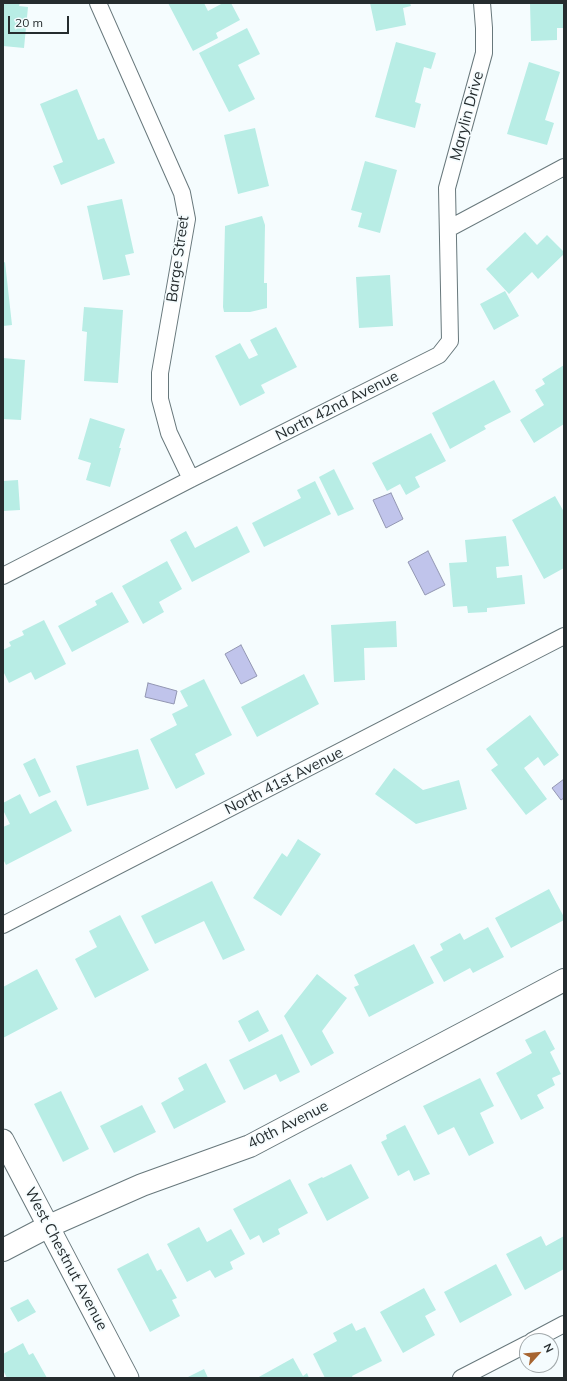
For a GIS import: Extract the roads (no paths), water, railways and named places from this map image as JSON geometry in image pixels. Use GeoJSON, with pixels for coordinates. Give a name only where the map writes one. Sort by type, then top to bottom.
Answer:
{"type":"FeatureCollection","features":[{"type":"Feature","properties":{"kind":"main road","name":"40th Avenue"},"geometry":{"type":"LineString","coordinates":[[3,1250],[48,1226],[142,1185],[250,1146],[564,980]]}},
{"type":"Feature","properties":{"kind":"street","name":"Barge Street"},"geometry":{"type":"LineString","coordinates":[[98,3],[182,193],[187,219],[160,374],[160,399],[169,433],[191,479]]}},
{"type":"Feature","properties":{"kind":"street","name":"Marylin Drive"},"geometry":{"type":"LineString","coordinates":[[448,229],[448,188],[484,52],[482,3]]}},
{"type":"Feature","properties":{"kind":"street"},"geometry":{"type":"LineString","coordinates":[[448,229],[564,167]]}},
{"type":"Feature","properties":{"kind":"street","name":"North 42nd Avenue"},"geometry":{"type":"LineString","coordinates":[[3,576],[191,479],[439,355],[450,341],[448,229]]}},
{"type":"Feature","properties":{"kind":"street","name":"North 41st Avenue"},"geometry":{"type":"LineString","coordinates":[[3,925],[564,636]]}},
{"type":"Feature","properties":{"kind":"street","name":"West Chestnut Avenue"},"geometry":{"type":"LineString","coordinates":[[3,1140],[128,1378]]}},
{"type":"Feature","properties":{"kind":"street"},"geometry":{"type":"LineString","coordinates":[[547,1333],[564,1324]]}},
{"type":"Feature","properties":{"kind":"street"},"geometry":{"type":"LineString","coordinates":[[461,1378],[519,1348]]}},
{"type":"Feature","properties":{"kind":"water"},"geometry":{"type":"Polygon","coordinates":[[[391,493],[403,519],[386,528],[373,500],[391,493]]]}},
{"type":"Feature","properties":{"kind":"water"},"geometry":{"type":"Polygon","coordinates":[[[428,551],[445,585],[425,595],[408,562],[428,551]]]}},
{"type":"Feature","properties":{"kind":"water"},"geometry":{"type":"Polygon","coordinates":[[[241,645],[257,676],[241,684],[225,654],[241,645]]]}},
{"type":"Feature","properties":{"kind":"water"},"geometry":{"type":"Polygon","coordinates":[[[148,683],[177,691],[174,704],[145,697],[148,683]]]}},
{"type":"Feature","properties":{"kind":"water"},"geometry":{"type":"Polygon","coordinates":[[[564,779],[564,798],[561,800],[552,788],[564,779]]]}}]}
